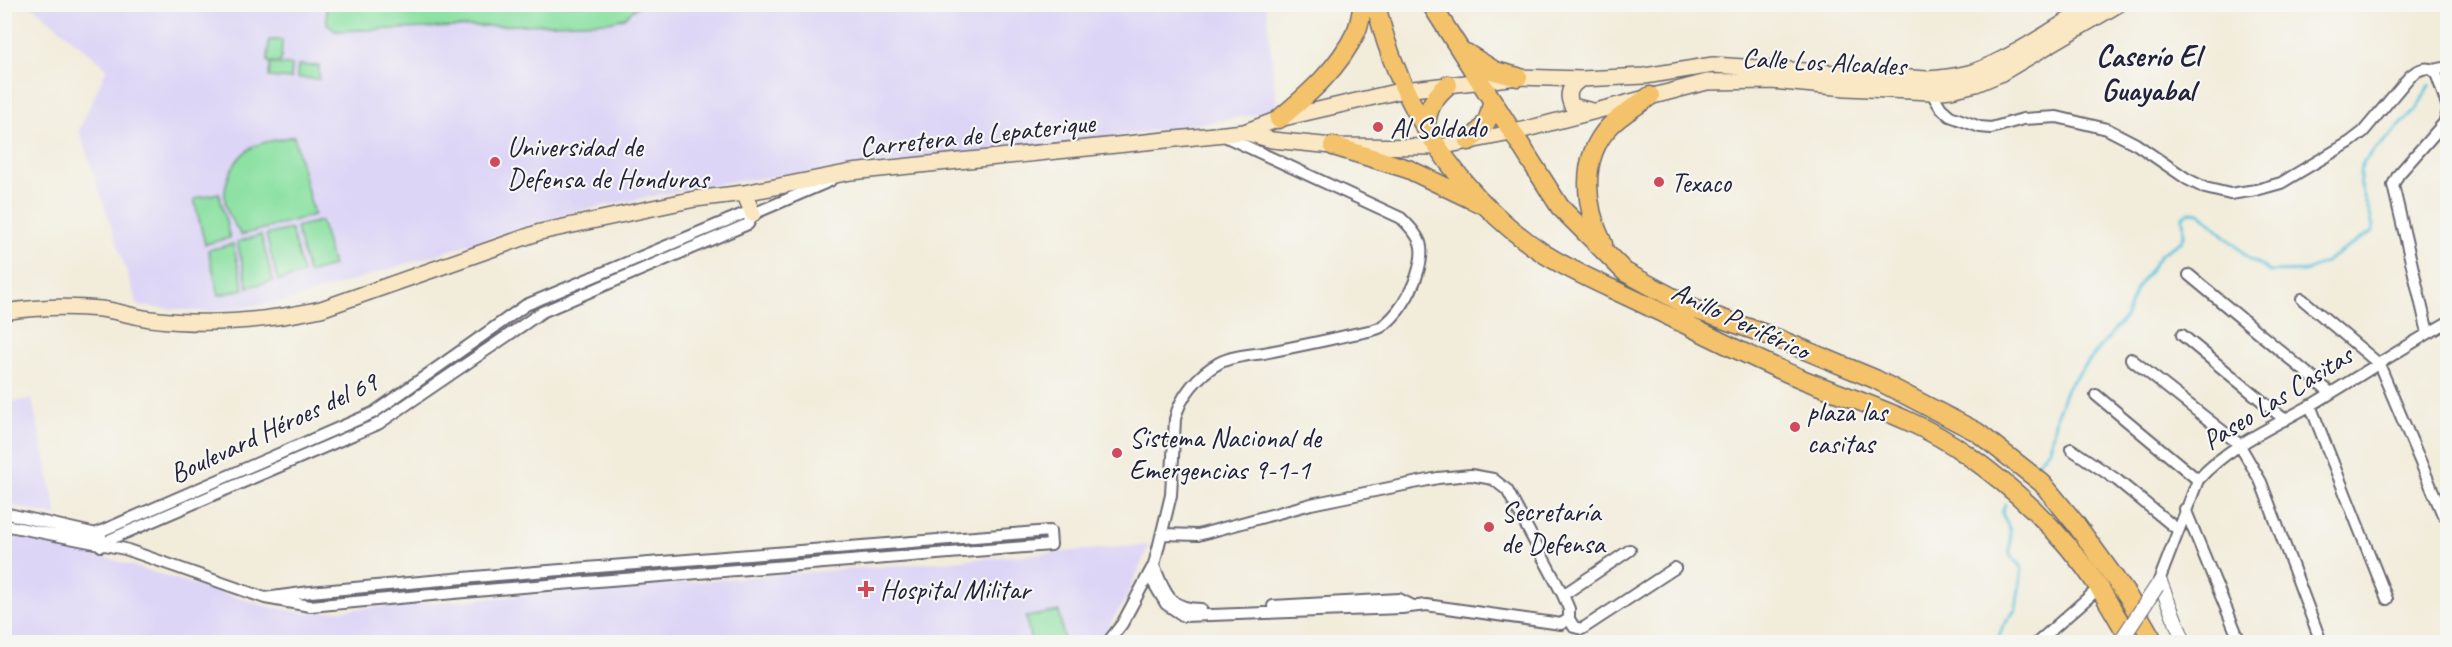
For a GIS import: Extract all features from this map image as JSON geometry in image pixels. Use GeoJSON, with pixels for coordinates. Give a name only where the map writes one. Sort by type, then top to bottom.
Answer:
{"type":"FeatureCollection","features":[{"type":"Feature","properties":{"kind":"highway"},"geometry":{"type":"LineString","coordinates":[[1279,119],[1307,96],[1336,64],[1357,30],[1363,4]]}},
{"type":"Feature","properties":{"kind":"highway","name":"Anillo Periférico"},"geometry":{"type":"LineString","coordinates":[[1376,4],[1383,37],[1404,90],[1439,147],[1483,205],[1514,233],[1549,256],[1763,363],[1916,425],[1965,453],[2028,503],[2057,535],[2099,588],[2132,642]]}},
{"type":"Feature","properties":{"kind":"highway","name":"Anillo Periférico"},"geometry":{"type":"LineString","coordinates":[[1431,4],[1560,207],[1625,272],[1694,309],[1831,359],[1977,432],[2042,483],[2075,523],[2121,587],[2154,642]]}},
{"type":"Feature","properties":{"kind":"highway"},"geometry":{"type":"LineString","coordinates":[[1453,39],[1467,54],[1484,66],[1518,78]]}},
{"type":"Feature","properties":{"kind":"highway"},"geometry":{"type":"LineString","coordinates":[[1426,125],[1428,110],[1436,95],[1448,85]]}},
{"type":"Feature","properties":{"kind":"highway"},"geometry":{"type":"LineString","coordinates":[[1608,256],[1592,222],[1587,188],[1590,160],[1599,140],[1611,125],[1650,96]]}},
{"type":"Feature","properties":{"kind":"highway"},"geometry":{"type":"LineString","coordinates":[[1469,141],[1482,131],[1490,117],[1492,101]]}},
{"type":"Feature","properties":{"kind":"highway"},"geometry":{"type":"LineString","coordinates":[[1333,146],[1408,169],[1483,205]]}},
{"type":"Feature","properties":{"kind":"main road","name":"Calle Los Alcaldes"},"geometry":{"type":"LineString","coordinates":[[1480,81],[1518,78],[1581,79],[1645,76],[1713,65],[1927,79],[1948,77],[1973,72],[1996,62],[2094,4]]}},
{"type":"Feature","properties":{"kind":"main road","name":"Calle Los Alcaldes"},"geometry":{"type":"LineString","coordinates":[[1511,133],[1650,96],[1717,81],[1772,81],[1846,88],[1931,92],[1976,84],[2000,74],[2119,4]]}},
{"type":"Feature","properties":{"kind":"main road"},"geometry":{"type":"LineString","coordinates":[[1581,79],[1573,84],[1569,91],[1572,106],[1580,110],[1596,112]]}},
{"type":"Feature","properties":{"kind":"main road","name":"Carretera de Lepaterique"},"geometry":{"type":"LineString","coordinates":[[8,310],[57,307],[102,309],[151,319],[212,322],[286,317],[321,309],[540,232],[695,199],[744,193],[851,172],[1244,132],[1279,119],[1404,90],[1480,81]]}},
{"type":"Feature","properties":{"kind":"main road","name":"Carretera de Lepaterique"},"geometry":{"type":"LineString","coordinates":[[1244,132],[1272,140],[1333,146],[1439,147],[1511,133]]}},
{"type":"Feature","properties":{"kind":"main road"},"geometry":{"type":"LineString","coordinates":[[744,193],[753,214]]}},
{"type":"Feature","properties":{"kind":"street"},"geometry":{"type":"LineString","coordinates":[[1931,92],[1941,108],[1950,116],[1980,127],[1991,128],[2023,119],[2057,117],[2107,129],[2136,144],[2205,189],[2230,194],[2282,183],[2363,132],[2410,76],[2425,68],[2433,70],[2448,67]]}},
{"type":"Feature","properties":{"kind":"street"},"geometry":{"type":"LineString","coordinates":[[2428,333],[2393,185],[2398,175],[2444,123],[2448,109],[2433,70]]}},
{"type":"Feature","properties":{"kind":"street"},"geometry":{"type":"LineString","coordinates":[[1221,134],[1401,218],[1414,230],[1422,245],[1422,259],[1408,294],[1396,313],[1380,327],[1301,346],[1232,358],[1220,363],[1197,379],[1178,407],[1171,495],[1154,565],[1153,582],[1160,596],[1172,610],[1184,616],[1402,608],[1426,605],[1561,624],[1569,619]]}},
{"type":"Feature","properties":{"kind":"street","name":"Boulevard Héroes del 69"},"geometry":{"type":"LineString","coordinates":[[87,542],[97,533],[373,413],[526,305],[742,214],[753,214],[851,172]]}},
{"type":"Feature","properties":{"kind":"street","name":"Boulevard Héroes del 69"},"geometry":{"type":"LineString","coordinates":[[101,546],[111,539],[378,424],[542,312],[747,224],[753,214]]}},
{"type":"Feature","properties":{"kind":"street"},"geometry":{"type":"LineString","coordinates":[[2189,275],[2331,393]]}},
{"type":"Feature","properties":{"kind":"street"},"geometry":{"type":"LineString","coordinates":[[2302,299],[2379,364],[2443,515]]}},
{"type":"Feature","properties":{"kind":"street","name":"Paseo Las Casitas"},"geometry":{"type":"LineString","coordinates":[[2120,642],[2158,584],[2198,480],[2239,444],[2331,393],[2448,322]]}},
{"type":"Feature","properties":{"kind":"street"},"geometry":{"type":"LineString","coordinates":[[2182,335],[2284,420]]}},
{"type":"Feature","properties":{"kind":"street"},"geometry":{"type":"LineString","coordinates":[[2131,359],[2239,444],[2261,482],[2321,642]]}},
{"type":"Feature","properties":{"kind":"street"},"geometry":{"type":"LineString","coordinates":[[2096,395],[2198,480]]}},
{"type":"Feature","properties":{"kind":"street"},"geometry":{"type":"LineString","coordinates":[[2310,405],[2387,598]]}},
{"type":"Feature","properties":{"kind":"street"},"geometry":{"type":"LineString","coordinates":[[2071,449],[2117,480],[2178,530]]}},
{"type":"Feature","properties":{"kind":"street"},"geometry":{"type":"LineString","coordinates":[[1162,534],[1198,535],[1367,492],[1438,478],[1471,475],[1493,479],[1507,490],[1563,595],[1569,609],[1569,619],[1574,627],[1581,629],[1675,568]]}},
{"type":"Feature","properties":{"kind":"street"},"geometry":{"type":"LineString","coordinates":[[2185,510],[2240,642]]}},
{"type":"Feature","properties":{"kind":"street"},"geometry":{"type":"LineString","coordinates":[[4,513],[97,533],[111,539],[124,549]]}},
{"type":"Feature","properties":{"kind":"street"},"geometry":{"type":"LineString","coordinates":[[4,525],[124,549],[265,598],[310,606],[1051,545],[1050,531],[497,575],[265,598]]}},
{"type":"Feature","properties":{"kind":"street"},"geometry":{"type":"LineString","coordinates":[[1563,595],[1630,550]]}},
{"type":"Feature","properties":{"kind":"street"},"geometry":{"type":"LineString","coordinates":[[1108,642],[1122,624],[1154,565]]}},
{"type":"Feature","properties":{"kind":"street"},"geometry":{"type":"LineString","coordinates":[[2158,584],[2184,642]]}},
{"type":"Feature","properties":{"kind":"street"},"geometry":{"type":"LineString","coordinates":[[2038,642],[2099,588]]}},
{"type":"Feature","properties":{"kind":"shaded area","name":"Universidad de Defensa de Honduras"},"geometry":{"type":"Polygon","coordinates":[[[31,5],[1266,5],[1277,108],[1247,116],[1069,144],[733,181],[572,212],[287,301],[211,312],[138,306],[79,130],[107,68],[31,5]]]}},
{"type":"Feature","properties":{"kind":"shaded area"},"geometry":{"type":"Polygon","coordinates":[[[32,399],[57,516],[5,504],[5,403],[32,399]]]}},
{"type":"Feature","properties":{"kind":"shaded area","name":"Hospital Militar"},"geometry":{"type":"Polygon","coordinates":[[[4,530],[30,535],[265,606],[306,613],[1149,545],[1128,594],[1100,642],[5,642],[4,530]]]}},
{"type":"Feature","properties":{"kind":"green space"},"geometry":{"type":"Polygon","coordinates":[[[326,4],[639,5],[624,18],[609,22],[335,31],[327,24],[326,4]]]}},
{"type":"Feature","properties":{"kind":"green space"},"geometry":{"type":"Polygon","coordinates":[[[269,40],[282,40],[281,62],[268,62],[269,40]]]}},
{"type":"Feature","properties":{"kind":"green space"},"geometry":{"type":"Polygon","coordinates":[[[270,64],[292,65],[291,79],[269,77],[270,64]]]}},
{"type":"Feature","properties":{"kind":"green space"},"geometry":{"type":"Polygon","coordinates":[[[298,65],[319,66],[319,79],[297,78],[298,65]]]}},
{"type":"Feature","properties":{"kind":"green space"},"geometry":{"type":"Polygon","coordinates":[[[294,136],[314,215],[241,235],[230,218],[226,204],[225,193],[230,172],[243,154],[252,148],[262,143],[294,136]]]}},
{"type":"Feature","properties":{"kind":"green space"},"geometry":{"type":"Polygon","coordinates":[[[219,193],[230,238],[205,244],[194,199],[219,193]]]}},
{"type":"Feature","properties":{"kind":"green space"},"geometry":{"type":"Polygon","coordinates":[[[321,221],[333,266],[308,273],[296,227],[321,221]]]}},
{"type":"Feature","properties":{"kind":"green space"},"geometry":{"type":"Polygon","coordinates":[[[291,229],[303,274],[278,281],[266,235],[291,229]]]}},
{"type":"Feature","properties":{"kind":"green space"},"geometry":{"type":"Polygon","coordinates":[[[261,235],[273,281],[248,287],[237,242],[261,235]]]}},
{"type":"Feature","properties":{"kind":"green space"},"geometry":{"type":"Polygon","coordinates":[[[233,244],[244,289],[219,295],[208,250],[233,244]]]}},
{"type":"Feature","properties":{"kind":"green space"},"geometry":{"type":"Polygon","coordinates":[[[1059,611],[1064,642],[1031,642],[1026,617],[1059,611]]]}},
{"type":"Feature","properties":{"kind":"waterway"},"geometry":{"type":"LineString","coordinates":[[2033,467],[2050,449],[2056,417],[2067,388],[2126,316],[2136,289],[2162,253],[2181,242],[2184,236],[2183,216],[2190,212],[2200,213],[2249,258],[2270,272],[2307,271],[2325,262],[2373,231],[2361,186],[2361,169],[2364,161],[2416,110],[2429,86]]}},
{"type":"Feature","properties":{"kind":"waterway"},"geometry":{"type":"LineString","coordinates":[[1997,642],[2003,626],[2016,609],[2022,568],[2010,555],[2010,530],[2002,513],[2005,504]]}},
{"type":"Feature","properties":{"kind":"place","name":"Al Soldado"},"geometry":{"type":"Point","coordinates":[1378,127]}},
{"type":"Feature","properties":{"kind":"place","name":"Universidad de Defensa de Honduras"},"geometry":{"type":"Point","coordinates":[495,162]}},
{"type":"Feature","properties":{"kind":"place","name":"Texaco"},"geometry":{"type":"Point","coordinates":[1659,182]}},
{"type":"Feature","properties":{"kind":"place","name":"plaza las casitas"},"geometry":{"type":"Point","coordinates":[1795,427]}},
{"type":"Feature","properties":{"kind":"place","name":"Sistema Nacional de Emergencias 9-1-1"},"geometry":{"type":"Point","coordinates":[1117,453]}},
{"type":"Feature","properties":{"kind":"place","name":"Secretaría de Defensa"},"geometry":{"type":"Point","coordinates":[1489,527]}},
{"type":"Feature","properties":{"kind":"place","name":"Hospital Militar"},"geometry":{"type":"Point","coordinates":[866,589]}},
{"type":"Feature","properties":{"kind":"district","name":"Caserío El Guayabal"},"geometry":{"type":"Point","coordinates":[2148,74]}}]}
